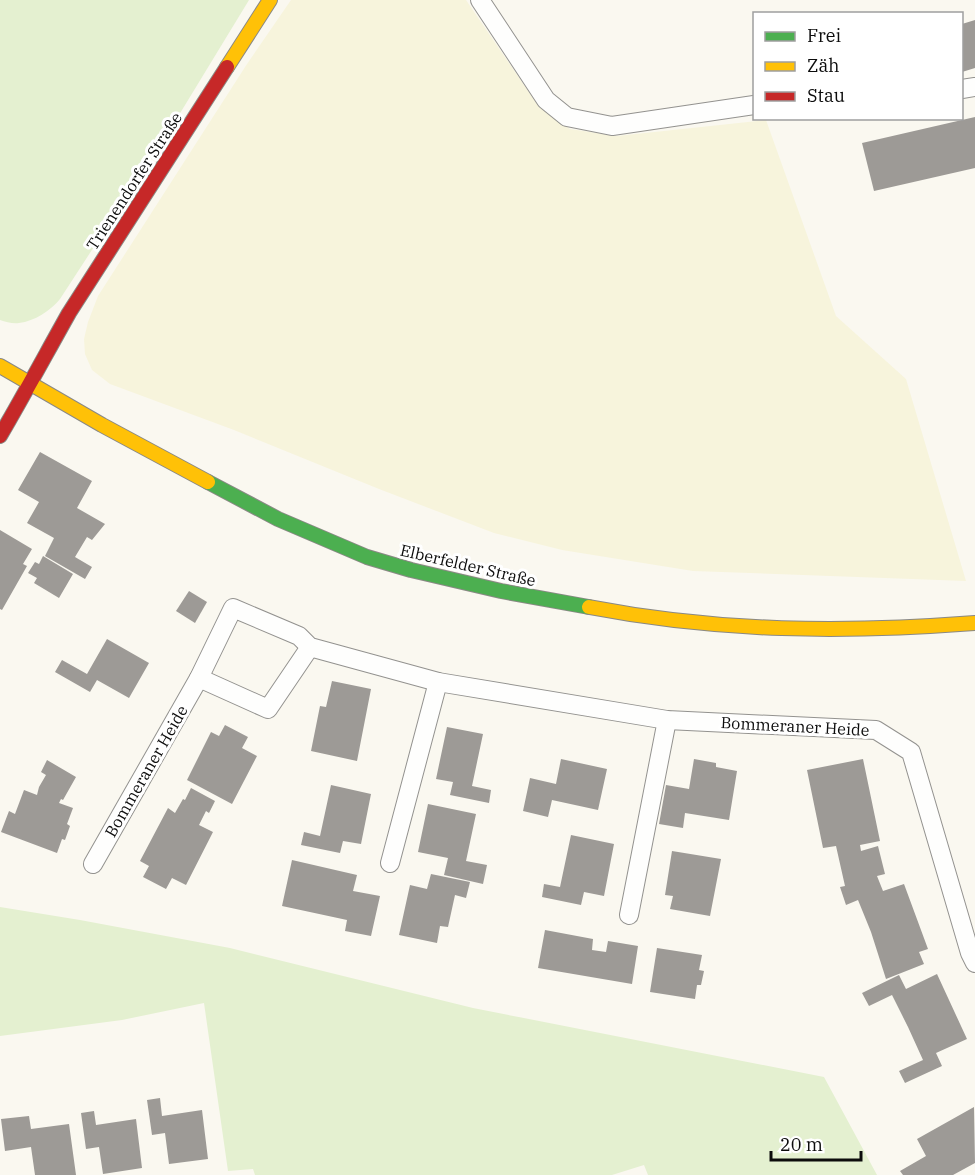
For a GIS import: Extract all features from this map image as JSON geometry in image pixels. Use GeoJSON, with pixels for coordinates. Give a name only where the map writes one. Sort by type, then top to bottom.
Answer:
{"type":"FeatureCollection","features":[{"type":"Feature","properties":{"kind":"main road","name":"Trienendorfer Straße"},"geometry":{"type":"LineString","coordinates":[[0,436],[69,312],[270,0]]}},
{"type":"Feature","properties":{"kind":"main road","name":"Elberfelder Straße"},"geometry":{"type":"LineString","coordinates":[[0,366],[102,425],[278,519],[367,557],[411,570],[501,591],[640,618],[737,627],[810,630],[912,628],[975,623]]}},
{"type":"Feature","properties":{"kind":"lane"},"geometry":{"type":"LineString","coordinates":[[480,0],[546,100],[567,117],[612,126],[753,105]]}},
{"type":"Feature","properties":{"kind":"lane","name":"Bommeraner Heide"},"geometry":{"type":"LineString","coordinates":[[93,864],[199,678],[233,608],[299,636],[310,647],[438,682],[667,720],[876,730],[911,752],[970,953],[975,963]]}},
{"type":"Feature","properties":{"kind":"lane"},"geometry":{"type":"LineString","coordinates":[[199,678],[268,709],[310,647]]}},
{"type":"Feature","properties":{"kind":"lane"},"geometry":{"type":"LineString","coordinates":[[390,863],[438,682]]}},
{"type":"Feature","properties":{"kind":"lane"},"geometry":{"type":"LineString","coordinates":[[629,915],[667,720]]}},
{"type":"Feature","properties":{"kind":"shaded area"},"geometry":{"type":"Polygon","coordinates":[[[291,0],[466,0],[539,107],[570,129],[617,136],[766,120],[836,316],[906,379],[966,581],[693,571],[562,550],[494,533],[379,489],[234,430],[110,384],[92,370],[85,354],[84,339],[98,296],[247,64],[291,0]]]}},
{"type":"Feature","properties":{"kind":"green space"},"geometry":{"type":"Polygon","coordinates":[[[0,0],[249,0],[168,133],[60,299],[42,315],[17,323],[0,320],[0,0]]]}},
{"type":"Feature","properties":{"kind":"green space"},"geometry":{"type":"Polygon","coordinates":[[[0,907],[230,948],[473,1008],[824,1077],[877,1175],[648,1175],[644,1165],[612,1175],[255,1175],[253,1169],[228,1171],[204,1003],[122,1020],[0,1036],[0,907]]]}},
{"type":"Feature","properties":{"kind":"building"},"geometry":{"type":"Polygon","coordinates":[[[975,20],[975,68],[963,72],[963,24],[975,20]]]}},
{"type":"Feature","properties":{"kind":"building"},"geometry":{"type":"Polygon","coordinates":[[[975,117],[975,168],[874,191],[862,143],[975,117]]]}},
{"type":"Feature","properties":{"kind":"building"},"geometry":{"type":"Polygon","coordinates":[[[40,452],[92,481],[77,508],[105,524],[92,540],[87,537],[75,557],[92,567],[85,579],[45,556],[54,538],[27,523],[39,502],[18,490],[40,452]]]}},
{"type":"Feature","properties":{"kind":"building"},"geometry":{"type":"Polygon","coordinates":[[[0,530],[32,549],[23,564],[27,566],[2,610],[0,609],[0,530]]]}},
{"type":"Feature","properties":{"kind":"building"},"geometry":{"type":"Polygon","coordinates":[[[43,556],[73,574],[59,598],[34,583],[37,578],[28,573],[35,562],[39,564],[43,556]]]}},
{"type":"Feature","properties":{"kind":"building"},"geometry":{"type":"Polygon","coordinates":[[[189,591],[207,602],[195,623],[176,611],[189,591]]]}},
{"type":"Feature","properties":{"kind":"building"},"geometry":{"type":"Polygon","coordinates":[[[107,639],[149,663],[129,698],[97,680],[90,692],[55,672],[62,660],[87,674],[107,639]]]}},
{"type":"Feature","properties":{"kind":"building"},"geometry":{"type":"Polygon","coordinates":[[[332,681],[371,689],[357,761],[311,751],[320,706],[326,707],[332,681]]]}},
{"type":"Feature","properties":{"kind":"building"},"geometry":{"type":"Polygon","coordinates":[[[225,725],[248,737],[242,748],[257,756],[232,804],[187,780],[211,732],[219,736],[225,725]]]}},
{"type":"Feature","properties":{"kind":"building"},"geometry":{"type":"Polygon","coordinates":[[[447,727],[483,734],[472,786],[491,790],[489,803],[450,795],[453,782],[436,779],[447,727]]]}},
{"type":"Feature","properties":{"kind":"building"},"geometry":{"type":"Polygon","coordinates":[[[561,759],[607,769],[598,810],[552,800],[548,817],[523,811],[530,778],[556,784],[561,759]]]}},
{"type":"Feature","properties":{"kind":"building"},"geometry":{"type":"Polygon","coordinates":[[[694,759],[716,763],[716,767],[737,771],[729,820],[685,813],[683,828],[659,824],[666,785],[689,789],[694,759]]]}},
{"type":"Feature","properties":{"kind":"building"},"geometry":{"type":"Polygon","coordinates":[[[863,759],[880,841],[860,845],[861,851],[878,846],[885,874],[877,876],[883,891],[904,884],[928,949],[919,952],[924,964],[886,979],[858,900],[846,905],[840,887],[845,886],[836,846],[823,848],[807,770],[863,759]]]}},
{"type":"Feature","properties":{"kind":"building"},"geometry":{"type":"Polygon","coordinates":[[[47,760],[76,777],[59,803],[73,808],[67,824],[70,826],[57,853],[1,832],[9,811],[15,814],[24,790],[37,795],[46,775],[41,772],[47,760]]]}},
{"type":"Feature","properties":{"kind":"building"},"geometry":{"type":"Polygon","coordinates":[[[331,785],[371,794],[361,844],[343,841],[340,853],[301,845],[304,832],[320,836],[331,785]]]}},
{"type":"Feature","properties":{"kind":"building"},"geometry":{"type":"Polygon","coordinates":[[[191,788],[215,801],[209,813],[206,811],[199,825],[213,832],[186,885],[172,878],[166,889],[143,877],[149,866],[140,861],[168,808],[175,813],[191,788]]]}},
{"type":"Feature","properties":{"kind":"building"},"geometry":{"type":"Polygon","coordinates":[[[428,804],[476,814],[466,861],[487,865],[483,884],[444,875],[448,858],[418,852],[428,804]]]}},
{"type":"Feature","properties":{"kind":"building"},"geometry":{"type":"Polygon","coordinates":[[[571,835],[614,844],[604,896],[584,892],[581,905],[542,897],[544,884],[560,887],[571,835]]]}},
{"type":"Feature","properties":{"kind":"building"},"geometry":{"type":"Polygon","coordinates":[[[672,851],[721,859],[710,916],[670,909],[673,896],[665,895],[672,851]]]}},
{"type":"Feature","properties":{"kind":"building"},"geometry":{"type":"Polygon","coordinates":[[[292,860],[357,875],[353,891],[380,896],[371,936],[345,931],[347,920],[282,906],[292,860]]]}},
{"type":"Feature","properties":{"kind":"building"},"geometry":{"type":"Polygon","coordinates":[[[431,874],[470,882],[466,898],[455,895],[448,927],[440,926],[437,943],[399,935],[410,885],[427,889],[431,874]]]}},
{"type":"Feature","properties":{"kind":"building"},"geometry":{"type":"Polygon","coordinates":[[[545,930],[593,939],[592,950],[606,952],[608,941],[638,946],[632,984],[538,968],[545,930]]]}},
{"type":"Feature","properties":{"kind":"building"},"geometry":{"type":"Polygon","coordinates":[[[657,948],[702,955],[699,970],[704,971],[701,985],[697,985],[695,999],[650,992],[657,948]]]}},
{"type":"Feature","properties":{"kind":"building"},"geometry":{"type":"Polygon","coordinates":[[[937,974],[967,1039],[936,1053],[942,1066],[905,1083],[899,1071],[923,1060],[908,1027],[892,995],[869,1006],[862,993],[899,975],[906,989],[937,974]]]}},
{"type":"Feature","properties":{"kind":"building"},"geometry":{"type":"Polygon","coordinates":[[[160,1098],[162,1116],[202,1110],[208,1159],[169,1164],[165,1133],[152,1135],[147,1100],[160,1098]]]}},
{"type":"Feature","properties":{"kind":"building"},"geometry":{"type":"Polygon","coordinates":[[[974,1107],[975,1163],[953,1175],[903,1175],[900,1171],[926,1156],[917,1139],[974,1107]]]}},
{"type":"Feature","properties":{"kind":"building"},"geometry":{"type":"Polygon","coordinates":[[[94,1111],[96,1125],[136,1119],[142,1168],[103,1174],[99,1147],[86,1149],[81,1113],[94,1111]]]}},
{"type":"Feature","properties":{"kind":"building"},"geometry":{"type":"Polygon","coordinates":[[[29,1116],[31,1129],[69,1124],[76,1175],[35,1175],[31,1147],[5,1151],[1,1119],[29,1116]]]}},
{"type":"Feature","properties":{"kind":"traffic: fast"},"geometry":{"type":"LineString","coordinates":[[208,482],[278,519],[367,557],[501,591],[589,607]]}},
{"type":"Feature","properties":{"kind":"traffic: slow"},"geometry":{"type":"LineString","coordinates":[[227,67],[270,0]]}},
{"type":"Feature","properties":{"kind":"traffic: slow"},"geometry":{"type":"LineString","coordinates":[[0,366],[102,425],[208,482]]}},
{"type":"Feature","properties":{"kind":"traffic: slow"},"geometry":{"type":"LineString","coordinates":[[589,607],[686,621],[782,628],[878,628],[975,623]]}},
{"type":"Feature","properties":{"kind":"traffic: jam"},"geometry":{"type":"LineString","coordinates":[[0,436],[69,313],[227,67]]}}]}
